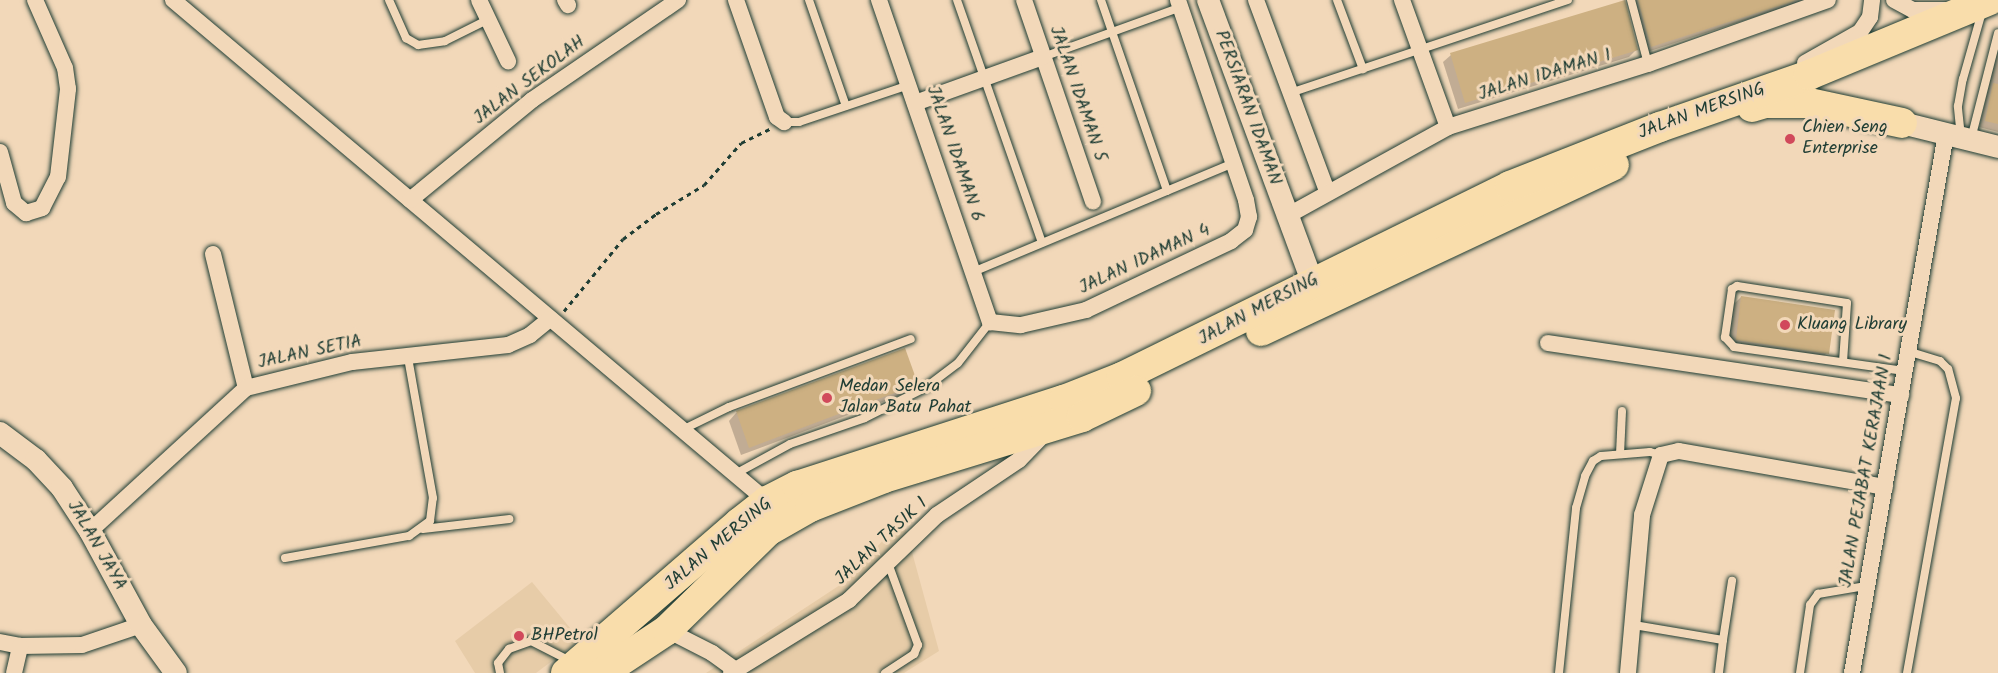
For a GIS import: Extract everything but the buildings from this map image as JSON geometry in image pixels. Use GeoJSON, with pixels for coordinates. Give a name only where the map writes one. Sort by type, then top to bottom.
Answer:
{"type":"FeatureCollection","features":[{"type":"Feature","properties":{"kind":"highway","name":"JALAN MERSING"},"geometry":{"type":"LineString","coordinates":[[581,671],[767,501],[841,471],[1064,400],[1171,356],[1312,281],[1363,259],[1510,186],[1729,101],[1809,75],[1979,4]]}},
{"type":"Feature","properties":{"kind":"highway"},"geometry":{"type":"LineString","coordinates":[[1902,123],[1855,98],[1849,90],[1848,76],[1862,63],[1946,27],[1979,4]]}},
{"type":"Feature","properties":{"kind":"highway"},"geometry":{"type":"LineString","coordinates":[[581,671],[667,630],[768,531],[810,507],[884,478],[1082,417],[1706,121],[1765,103],[1809,103],[1902,123]]}},
{"type":"Feature","properties":{"kind":"street"},"geometry":{"type":"LineString","coordinates":[[0,152],[14,203],[26,213],[34,213],[50,198],[58,177],[68,89],[65,68],[35,0]]}},
{"type":"Feature","properties":{"kind":"street"},"geometry":{"type":"LineString","coordinates":[[173,0],[554,323],[686,428],[767,501]]}},
{"type":"Feature","properties":{"kind":"street"},"geometry":{"type":"LineString","coordinates":[[479,0],[508,61]]}},
{"type":"Feature","properties":{"kind":"street","name":"JALAN SEKOLAH"},"geometry":{"type":"LineString","coordinates":[[410,200],[532,100],[678,0]]}},
{"type":"Feature","properties":{"kind":"street"},"geometry":{"type":"LineString","coordinates":[[736,0],[777,117],[784,122]]}},
{"type":"Feature","properties":{"kind":"street","name":"JALAN IDAMAN 6"},"geometry":{"type":"LineString","coordinates":[[879,0],[990,322]]}},
{"type":"Feature","properties":{"kind":"street","name":"JALAN IDAMAN 5"},"geometry":{"type":"LineString","coordinates":[[1024,0],[1093,201]]}},
{"type":"Feature","properties":{"kind":"street"},"geometry":{"type":"LineString","coordinates":[[1179,4],[1202,0]]}},
{"type":"Feature","properties":{"kind":"street","name":"PERSIARAN IDAMAN"},"geometry":{"type":"LineString","coordinates":[[1208,0],[1312,281]]}},
{"type":"Feature","properties":{"kind":"street"},"geometry":{"type":"LineString","coordinates":[[1256,0],[1327,190]]}},
{"type":"Feature","properties":{"kind":"street"},"geometry":{"type":"LineString","coordinates":[[1402,0],[1448,127]]}},
{"type":"Feature","properties":{"kind":"street","name":"JALAN IDAMAN 1"},"geometry":{"type":"LineString","coordinates":[[1287,216],[1327,190],[1448,127],[1648,64],[1828,0]]}},
{"type":"Feature","properties":{"kind":"street"},"geometry":{"type":"LineString","coordinates":[[1729,101],[1860,32],[1869,17],[1872,0]]}},
{"type":"Feature","properties":{"kind":"street"},"geometry":{"type":"LineString","coordinates":[[1894,0],[1913,10],[1938,12],[1979,4]]}},
{"type":"Feature","properties":{"kind":"street","name":"JALAN IDAMAN 4"},"geometry":{"type":"LineString","coordinates":[[990,322],[1021,325],[1086,310],[1231,241],[1245,230],[1249,217],[1234,163],[1179,4]]}},
{"type":"Feature","properties":{"kind":"street"},"geometry":{"type":"LineString","coordinates":[[915,103],[1043,57]]}},
{"type":"Feature","properties":{"kind":"street"},"geometry":{"type":"LineString","coordinates":[[1902,123],[1998,147]]}},
{"type":"Feature","properties":{"kind":"street","name":"JALAN PEJABAT KERAJAAN 1"},"geometry":{"type":"LineString","coordinates":[[1852,673],[1904,371],[1959,137]]}},
{"type":"Feature","properties":{"kind":"street","name":"PERSIARAN IDAMAN"},"geometry":{"type":"LineString","coordinates":[[1287,216],[1316,259],[1328,264],[1363,259]]}},
{"type":"Feature","properties":{"kind":"street"},"geometry":{"type":"LineString","coordinates":[[213,254],[246,388]]}},
{"type":"Feature","properties":{"kind":"street","name":"JALAN SETIA"},"geometry":{"type":"LineString","coordinates":[[90,531],[246,388],[352,362],[408,358],[508,345],[554,323]]}},
{"type":"Feature","properties":{"kind":"street"},"geometry":{"type":"LineString","coordinates":[[1548,343],[1901,394]]}},
{"type":"Feature","properties":{"kind":"street","name":"JALAN TASIK 1"},"geometry":{"type":"LineString","coordinates":[[734,672],[849,600],[888,563],[904,542],[937,515],[1019,460],[1050,427]]}},
{"type":"Feature","properties":{"kind":"street","name":"JALAN JAYA"},"geometry":{"type":"LineString","coordinates":[[0,433],[36,460],[90,531],[141,625],[176,673]]}},
{"type":"Feature","properties":{"kind":"street"},"geometry":{"type":"LineString","coordinates":[[1628,673],[1642,515],[1661,455],[1679,451],[1885,487]]}},
{"type":"Feature","properties":{"kind":"street"},"geometry":{"type":"LineString","coordinates":[[0,642],[20,646],[82,645],[141,625]]}},
{"type":"Feature","properties":{"kind":"street"},"geometry":{"type":"LineString","coordinates":[[667,630],[712,653],[734,672]]}},
{"type":"Feature","properties":{"kind":"street"},"geometry":{"type":"LineString","coordinates":[[14,673],[20,646]]}},
{"type":"Feature","properties":{"kind":"lane"},"geometry":{"type":"LineString","coordinates":[[389,0],[406,38],[418,45],[445,41],[489,19]]}},
{"type":"Feature","properties":{"kind":"lane"},"geometry":{"type":"LineString","coordinates":[[809,0],[846,106]]}},
{"type":"Feature","properties":{"kind":"lane"},"geometry":{"type":"LineString","coordinates":[[957,0],[1042,243]]}},
{"type":"Feature","properties":{"kind":"lane"},"geometry":{"type":"LineString","coordinates":[[1101,0],[1167,191]]}},
{"type":"Feature","properties":{"kind":"lane"},"geometry":{"type":"LineString","coordinates":[[1337,0],[1363,69]]}},
{"type":"Feature","properties":{"kind":"lane"},"geometry":{"type":"LineString","coordinates":[[1289,93],[1568,0]]}},
{"type":"Feature","properties":{"kind":"lane"},"geometry":{"type":"LineString","coordinates":[[1631,0],[1648,64]]}},
{"type":"Feature","properties":{"kind":"lane"},"geometry":{"type":"LineString","coordinates":[[1043,57],[1179,4]]}},
{"type":"Feature","properties":{"kind":"lane"},"geometry":{"type":"LineString","coordinates":[[1959,137],[1958,106],[1979,4]]}},
{"type":"Feature","properties":{"kind":"lane"},"geometry":{"type":"LineString","coordinates":[[1959,137],[1998,33]]}},
{"type":"Feature","properties":{"kind":"lane"},"geometry":{"type":"LineString","coordinates":[[784,122],[799,122],[909,85]]}},
{"type":"Feature","properties":{"kind":"lane"},"geometry":{"type":"LineString","coordinates":[[973,272],[1234,163]]}},
{"type":"Feature","properties":{"kind":"lane"},"geometry":{"type":"LineString","coordinates":[[1843,362],[1847,303],[1737,286],[1732,288],[1725,337],[1729,344],[1843,362],[1904,371]]}},
{"type":"Feature","properties":{"kind":"lane"},"geometry":{"type":"LineString","coordinates":[[737,472],[774,451],[865,418],[925,388],[958,363],[990,322]]}},
{"type":"Feature","properties":{"kind":"lane"},"geometry":{"type":"LineString","coordinates":[[686,428],[720,410],[911,339]]}},
{"type":"Feature","properties":{"kind":"lane"},"geometry":{"type":"LineString","coordinates":[[1907,673],[1956,398],[1948,369],[1940,361],[1908,351]]}},
{"type":"Feature","properties":{"kind":"lane"},"geometry":{"type":"LineString","coordinates":[[408,358],[433,498],[430,521],[423,530]]}},
{"type":"Feature","properties":{"kind":"lane"},"geometry":{"type":"LineString","coordinates":[[1620,454],[1623,411]]}},
{"type":"Feature","properties":{"kind":"lane"},"geometry":{"type":"LineString","coordinates":[[1559,673],[1576,508],[1585,476],[1593,461],[1601,456],[1650,452],[1661,455]]}},
{"type":"Feature","properties":{"kind":"lane"},"geometry":{"type":"LineString","coordinates":[[285,558],[409,536],[423,530],[509,519]]}},
{"type":"Feature","properties":{"kind":"lane"},"geometry":{"type":"LineString","coordinates":[[885,673],[914,654],[918,645],[888,563]]}},
{"type":"Feature","properties":{"kind":"lane"},"geometry":{"type":"LineString","coordinates":[[1719,673],[1732,581]]}},
{"type":"Feature","properties":{"kind":"lane"},"geometry":{"type":"LineString","coordinates":[[1800,673],[1810,605],[1818,594],[1866,586]]}},
{"type":"Feature","properties":{"kind":"lane"},"geometry":{"type":"LineString","coordinates":[[1634,625],[1723,640]]}},
{"type":"Feature","properties":{"kind":"lane"},"geometry":{"type":"LineString","coordinates":[[500,673],[498,663],[509,649],[531,641],[581,671]]}},
{"type":"Feature","properties":{"kind":"path"},"geometry":{"type":"LineString","coordinates":[[554,323],[572,298],[624,239],[656,214],[704,185],[741,143],[784,122]]}},
{"type":"Feature","properties":{"kind":"shaded area"},"geometry":{"type":"Polygon","coordinates":[[[903,519],[939,651],[904,673],[706,673],[843,583],[903,519]]]}},
{"type":"Feature","properties":{"kind":"shaded area"},"geometry":{"type":"Polygon","coordinates":[[[532,582],[580,640],[536,673],[475,673],[455,641],[532,582]]]}},
{"type":"Feature","properties":{"kind":"place","name":"Chien Seng Enterprise"},"geometry":{"type":"Point","coordinates":[1790,139]}},
{"type":"Feature","properties":{"kind":"place","name":"Kluang Library"},"geometry":{"type":"Point","coordinates":[1785,325]}},
{"type":"Feature","properties":{"kind":"place","name":"Medan Selera Jalan Batu Pahat"},"geometry":{"type":"Point","coordinates":[827,398]}},
{"type":"Feature","properties":{"kind":"place","name":"BHPetrol"},"geometry":{"type":"Point","coordinates":[519,636]}}]}
